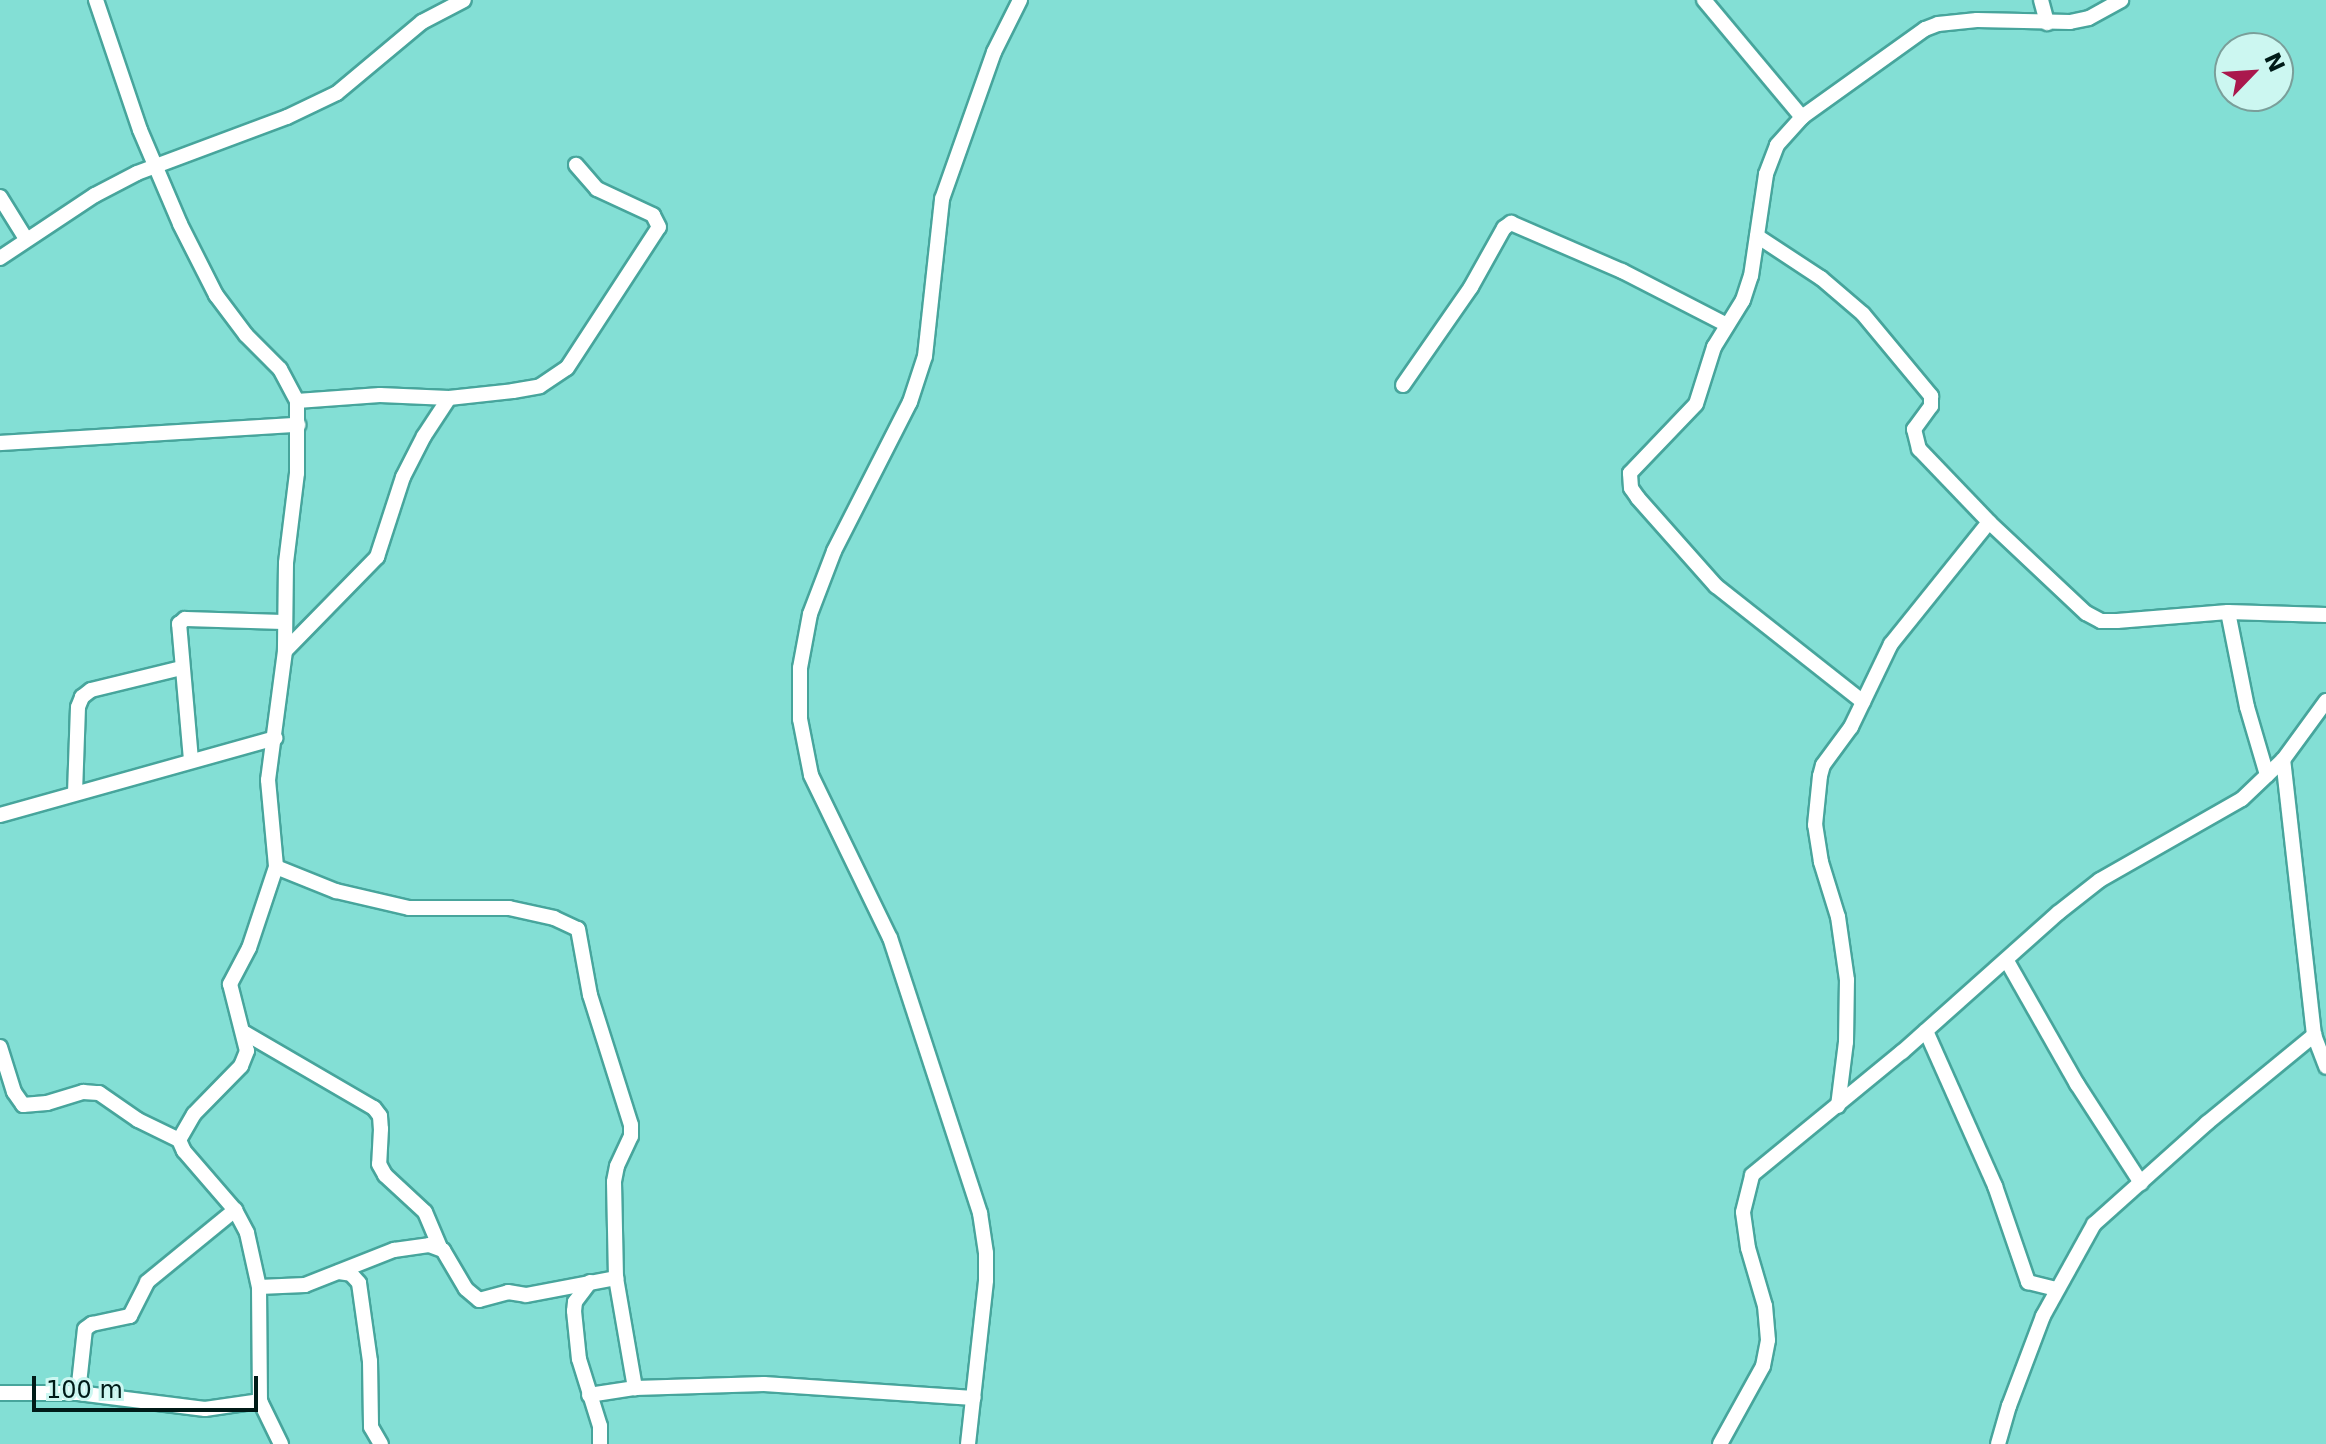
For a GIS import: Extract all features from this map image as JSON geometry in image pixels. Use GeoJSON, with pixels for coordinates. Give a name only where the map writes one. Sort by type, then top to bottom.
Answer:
{"type":"FeatureCollection","features":[{"type":"Feature","properties":{"kind":"street"},"geometry":{"type":"LineString","coordinates":[[96,0],[155,165],[180,224],[216,295],[246,335],[280,369],[297,401],[297,473],[284,622],[285,651],[268,780],[276,867],[249,948],[232,975],[231,993],[245,1033],[247,1051],[241,1066],[194,1114],[179,1140]]}},
{"type":"Feature","properties":{"kind":"street"},"geometry":{"type":"LineString","coordinates":[[0,258],[95,195],[155,165],[287,117],[337,93],[422,22],[464,0]]}},
{"type":"Feature","properties":{"kind":"street"},"geometry":{"type":"LineString","coordinates":[[968,1444],[986,1280],[986,1253],[980,1213],[890,938],[811,775],[800,719],[800,668],[810,614],[834,551],[910,402],[925,356],[942,199],[994,52],[1020,0]]}},
{"type":"Feature","properties":{"kind":"street"},"geometry":{"type":"LineString","coordinates":[[1704,0],[1802,117]]}},
{"type":"Feature","properties":{"kind":"street"},"geometry":{"type":"LineString","coordinates":[[2041,0],[2047,23]]}},
{"type":"Feature","properties":{"kind":"street"},"geometry":{"type":"LineString","coordinates":[[1863,702],[1716,586],[1671,538],[1631,488],[1630,473],[1696,404],[1705,370],[1743,300],[1766,174],[1777,145],[1802,117],[1925,29],[1954,22],[2047,23],[2089,18],[2121,0]]}},
{"type":"Feature","properties":{"kind":"street"},"geometry":{"type":"LineString","coordinates":[[297,401],[380,395],[449,398],[540,386],[567,368],[656,233],[657,217],[597,189],[576,165]]}},
{"type":"Feature","properties":{"kind":"street"},"geometry":{"type":"LineString","coordinates":[[0,197],[26,239]]}},
{"type":"Feature","properties":{"kind":"street"},"geometry":{"type":"LineString","coordinates":[[1403,385],[1471,287],[1504,228],[1511,223],[1622,271],[1727,325]]}},
{"type":"Feature","properties":{"kind":"street"},"geometry":{"type":"LineString","coordinates":[[1757,236],[1821,278],[1863,314],[1920,381],[1932,402],[1914,429],[1919,449],[1989,522],[2086,613],[2101,621],[2228,612],[2326,615]]}},
{"type":"Feature","properties":{"kind":"street"},"geometry":{"type":"LineString","coordinates":[[285,651],[377,557],[403,477],[424,436],[449,398]]}},
{"type":"Feature","properties":{"kind":"street"},"geometry":{"type":"LineString","coordinates":[[0,443],[298,425]]}},
{"type":"Feature","properties":{"kind":"street"},"geometry":{"type":"LineString","coordinates":[[1838,1106],[1846,1042],[1847,980],[1838,917],[1821,862],[1815,825],[1823,765],[1863,702],[1900,632],[1989,522]]}},
{"type":"Feature","properties":{"kind":"street"},"geometry":{"type":"LineString","coordinates":[[2228,612],[2247,707],[2267,775]]}},
{"type":"Feature","properties":{"kind":"street"},"geometry":{"type":"LineString","coordinates":[[191,760],[177,631],[185,619],[284,622]]}},
{"type":"Feature","properties":{"kind":"street"},"geometry":{"type":"LineString","coordinates":[[75,793],[78,707],[82,697],[91,690],[181,668]]}},
{"type":"Feature","properties":{"kind":"street"},"geometry":{"type":"LineString","coordinates":[[1720,1444],[1763,1366],[1768,1340],[1765,1306],[1748,1248],[1743,1212],[1746,1190],[1761,1165],[1838,1106],[2007,961],[2058,913],[2100,880],[2242,799],[2283,760],[2326,701]]}},
{"type":"Feature","properties":{"kind":"street"},"geometry":{"type":"LineString","coordinates":[[0,815],[275,738]]}},
{"type":"Feature","properties":{"kind":"street"},"geometry":{"type":"LineString","coordinates":[[2283,760],[2314,1035],[2326,1067]]}},
{"type":"Feature","properties":{"kind":"street"},"geometry":{"type":"LineString","coordinates":[[276,867],[336,891],[409,908],[509,908],[554,918],[578,929],[590,995],[631,1125],[631,1136],[617,1166],[614,1182],[616,1278],[635,1388]]}},
{"type":"Feature","properties":{"kind":"street"},"geometry":{"type":"LineString","coordinates":[[2007,961],[2077,1084],[2141,1183]]}},
{"type":"Feature","properties":{"kind":"street"},"geometry":{"type":"LineString","coordinates":[[1926,1031],[1995,1186],[2028,1282],[2056,1289]]}},
{"type":"Feature","properties":{"kind":"street"},"geometry":{"type":"LineString","coordinates":[[245,1033],[374,1108],[380,1116],[379,1164],[385,1175],[425,1212],[440,1248],[466,1289],[479,1300],[508,1292],[526,1295],[616,1278]]}},
{"type":"Feature","properties":{"kind":"street"},"geometry":{"type":"LineString","coordinates":[[1998,1444],[2009,1406],[2056,1289],[2094,1224],[2207,1123],[2314,1035]]}},
{"type":"Feature","properties":{"kind":"street"},"geometry":{"type":"LineString","coordinates":[[0,1047],[14,1092],[23,1105],[47,1103],[83,1092],[99,1093],[138,1120],[179,1140],[184,1151],[235,1210],[250,1243],[259,1287],[260,1401],[281,1444]]}},
{"type":"Feature","properties":{"kind":"street"},"geometry":{"type":"LineString","coordinates":[[78,1393],[85,1329],[92,1324],[130,1316],[147,1282],[235,1210]]}},
{"type":"Feature","properties":{"kind":"street"},"geometry":{"type":"LineString","coordinates":[[259,1287],[305,1285],[394,1250],[429,1245],[440,1248]]}},
{"type":"Feature","properties":{"kind":"street"},"geometry":{"type":"LineString","coordinates":[[338,1272],[351,1274],[359,1283],[370,1361],[371,1427],[381,1444]]}},
{"type":"Feature","properties":{"kind":"street"},"geometry":{"type":"LineString","coordinates":[[590,1282],[575,1302],[574,1311],[589,1395],[600,1426],[600,1444]]}},
{"type":"Feature","properties":{"kind":"street"},"geometry":{"type":"LineString","coordinates":[[589,1395],[635,1388],[764,1384],[974,1398]]}},
{"type":"Feature","properties":{"kind":"street"},"geometry":{"type":"LineString","coordinates":[[0,1393],[78,1393],[205,1409],[260,1401]]}}]}
